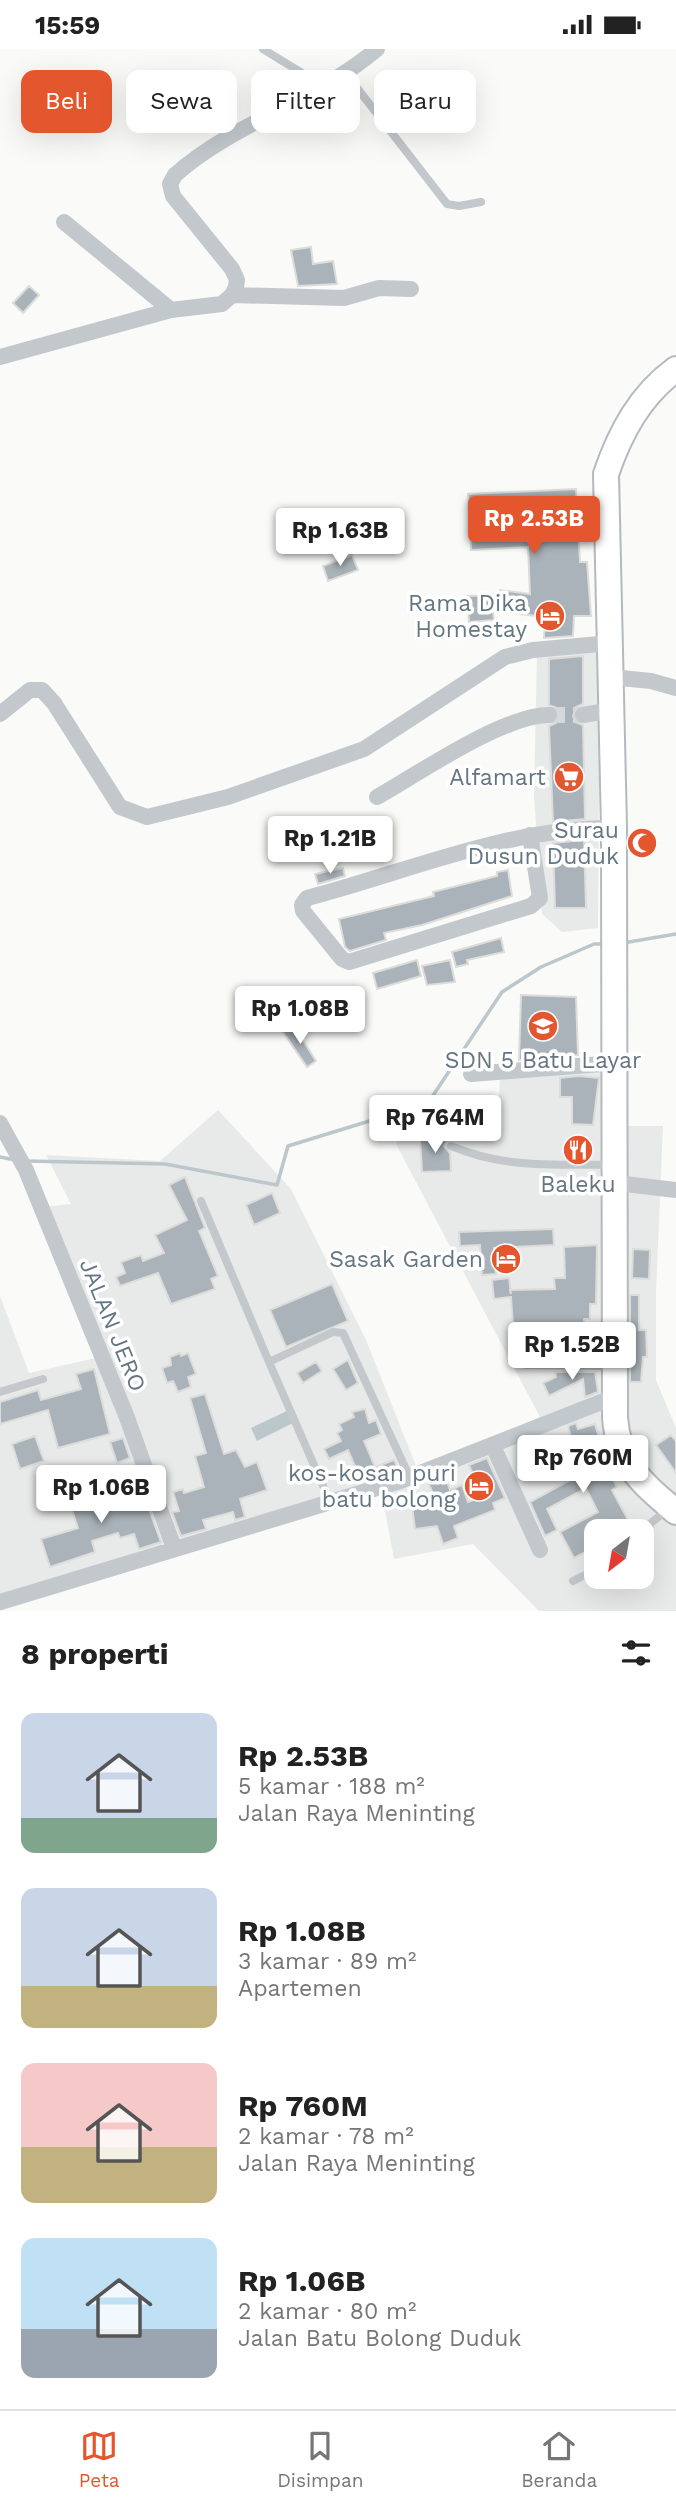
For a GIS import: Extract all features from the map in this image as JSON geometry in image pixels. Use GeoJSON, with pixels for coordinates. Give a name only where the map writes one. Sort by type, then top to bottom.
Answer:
{"type":"FeatureCollection","features":[{"type":"Feature","properties":{"kind":"highway"},"geometry":{"type":"LineString","coordinates":[[673,1510],[626,1462],[616,1438],[614,828],[606,474],[616,444],[630,417],[676,369]]}},
{"type":"Feature","properties":{"kind":"street"},"geometry":{"type":"LineString","coordinates":[[353,70],[377,49]]}},
{"type":"Feature","properties":{"kind":"street"},"geometry":{"type":"LineString","coordinates":[[0,357],[171,310],[222,304],[232,295],[237,280],[232,269],[173,196],[170,184],[188,164],[251,126]]}},
{"type":"Feature","properties":{"kind":"street"},"geometry":{"type":"LineString","coordinates":[[64,222],[171,310]]}},
{"type":"Feature","properties":{"kind":"street"},"geometry":{"type":"LineString","coordinates":[[232,295],[344,298],[379,288],[411,289]]}},
{"type":"Feature","properties":{"kind":"street"},"geometry":{"type":"LineString","coordinates":[[0,714],[30,690],[42,690],[54,703],[120,807],[147,817],[228,797],[363,749],[484,668],[505,657],[533,650],[611,643]]}},
{"type":"Feature","properties":{"kind":"street"},"geometry":{"type":"LineString","coordinates":[[611,677],[651,681],[676,688]]}},
{"type":"Feature","properties":{"kind":"street"},"geometry":{"type":"LineString","coordinates":[[583,715],[612,710]]}},
{"type":"Feature","properties":{"kind":"street"},"geometry":{"type":"LineString","coordinates":[[377,797],[518,721],[549,715]]}},
{"type":"Feature","properties":{"kind":"street"},"geometry":{"type":"LineString","coordinates":[[530,835],[540,898],[531,906],[349,962],[342,959],[303,911],[302,905],[307,898],[530,835],[575,828],[614,828]]}},
{"type":"Feature","properties":{"kind":"street"},"geometry":{"type":"LineString","coordinates":[[471,1074],[615,1063]]}},
{"type":"Feature","properties":{"kind":"street","name":"JALAN JERO"},"geometry":{"type":"LineString","coordinates":[[0,1123],[26,1170],[126,1415],[174,1548]]}},
{"type":"Feature","properties":{"kind":"street"},"geometry":{"type":"LineString","coordinates":[[615,1175],[636,1185],[676,1190]]}},
{"type":"Feature","properties":{"kind":"street"},"geometry":{"type":"LineString","coordinates":[[0,1602],[410,1478],[614,1397]]}},
{"type":"Feature","properties":{"kind":"street"},"geometry":{"type":"LineString","coordinates":[[493,1446],[540,1550]]}},
{"type":"Feature","properties":{"kind":"lane"},"geometry":{"type":"LineString","coordinates":[[263,49],[296,70]]}},
{"type":"Feature","properties":{"kind":"lane"},"geometry":{"type":"LineString","coordinates":[[360,92],[447,204],[459,207],[481,202]]}},
{"type":"Feature","properties":{"kind":"lane"},"geometry":{"type":"LineString","coordinates":[[451,1146],[478,1157],[515,1164],[615,1175]]}},
{"type":"Feature","properties":{"kind":"lane"},"geometry":{"type":"LineString","coordinates":[[201,1202],[331,1504]]}},
{"type":"Feature","properties":{"kind":"lane"},"geometry":{"type":"LineString","coordinates":[[269,1362],[333,1332],[343,1333],[410,1478]]}},
{"type":"Feature","properties":{"kind":"lane"},"geometry":{"type":"LineString","coordinates":[[526,1365],[614,1366]]}},
{"type":"Feature","properties":{"kind":"lane"},"geometry":{"type":"LineString","coordinates":[[0,1392],[43,1379]]}},
{"type":"Feature","properties":{"kind":"lane"},"geometry":{"type":"LineString","coordinates":[[654,1522],[673,1510]]}},
{"type":"Feature","properties":{"kind":"lane"},"geometry":{"type":"LineString","coordinates":[[573,1581],[584,1576]]}},
{"type":"Feature","properties":{"kind":"shaded area"},"geometry":{"type":"Polygon","coordinates":[[[600,650],[598,928],[562,932],[542,914],[534,796],[537,652],[600,650]]]}},
{"type":"Feature","properties":{"kind":"shaded area"},"geometry":{"type":"Polygon","coordinates":[[[629,1064],[626,1126],[663,1126],[656,1293],[656,1380],[676,1428],[676,1611],[539,1611],[473,1544],[394,1559],[382,1494],[0,1611],[0,1296],[29,1373],[96,1358],[34,1208],[71,1204],[46,1155],[160,1161],[218,1110],[291,1189],[366,1340],[418,1471],[540,1417],[396,1144],[404,1128],[498,1117],[500,1075],[629,1064]]]}},
{"type":"Feature","properties":{"kind":"shaded area"},"geometry":{"type":"Polygon","coordinates":[[[287,1411],[293,1423],[257,1441],[251,1428],[287,1411]]]}},
{"type":"Feature","properties":{"kind":"building"},"geometry":{"type":"Polygon","coordinates":[[[311,247],[313,264],[333,261],[337,284],[298,286],[291,250],[311,247]]]}},
{"type":"Feature","properties":{"kind":"building"},"geometry":{"type":"Polygon","coordinates":[[[29,286],[39,295],[23,313],[13,303],[29,286]]]}},
{"type":"Feature","properties":{"kind":"building"},"geometry":{"type":"Polygon","coordinates":[[[576,489],[580,562],[587,562],[591,616],[574,616],[573,636],[544,638],[545,617],[493,611],[494,620],[469,622],[467,596],[499,595],[500,590],[530,594],[528,547],[471,550],[468,494],[576,489]]]}},
{"type":"Feature","properties":{"kind":"building"},"geometry":{"type":"Polygon","coordinates":[[[352,555],[358,570],[328,581],[323,566],[352,555]]]}},
{"type":"Feature","properties":{"kind":"building"},"geometry":{"type":"Polygon","coordinates":[[[583,656],[583,704],[576,707],[573,716],[575,722],[583,725],[585,819],[553,822],[549,726],[556,723],[559,714],[557,708],[549,705],[549,659],[583,656]]]}},
{"type":"Feature","properties":{"kind":"building"},"geometry":{"type":"Polygon","coordinates":[[[584,840],[586,908],[555,908],[553,843],[584,840]]]}},
{"type":"Feature","properties":{"kind":"building"},"geometry":{"type":"Polygon","coordinates":[[[343,868],[345,876],[318,884],[315,874],[343,868]]]}},
{"type":"Feature","properties":{"kind":"building"},"geometry":{"type":"Polygon","coordinates":[[[508,870],[512,896],[422,925],[384,933],[386,940],[350,951],[345,947],[339,919],[434,896],[433,892],[497,876],[497,872],[508,870]]]}},
{"type":"Feature","properties":{"kind":"building"},"geometry":{"type":"Polygon","coordinates":[[[501,938],[504,952],[467,960],[468,964],[456,967],[452,952],[501,938]]]}},
{"type":"Feature","properties":{"kind":"building"},"geometry":{"type":"Polygon","coordinates":[[[417,960],[421,976],[377,989],[373,973],[417,960]]]}},
{"type":"Feature","properties":{"kind":"building"},"geometry":{"type":"Polygon","coordinates":[[[450,960],[455,982],[427,985],[422,966],[450,960]]]}},
{"type":"Feature","properties":{"kind":"building"},"geometry":{"type":"Polygon","coordinates":[[[521,995],[576,997],[578,1055],[519,1060],[521,995]]]}},
{"type":"Feature","properties":{"kind":"building"},"geometry":{"type":"Polygon","coordinates":[[[293,1025],[316,1061],[307,1067],[283,1032],[293,1025]]]}},
{"type":"Feature","properties":{"kind":"building"},"geometry":{"type":"Polygon","coordinates":[[[560,1078],[599,1078],[593,1125],[572,1124],[572,1097],[560,1097],[560,1078]]]}},
{"type":"Feature","properties":{"kind":"building"},"geometry":{"type":"Polygon","coordinates":[[[449,1136],[444,1146],[450,1153],[451,1171],[422,1172],[420,1138],[449,1136]]]}},
{"type":"Feature","properties":{"kind":"building"},"geometry":{"type":"Polygon","coordinates":[[[185,1177],[205,1228],[199,1231],[218,1276],[211,1279],[215,1289],[171,1304],[158,1273],[120,1286],[116,1277],[125,1273],[121,1262],[141,1255],[143,1261],[164,1253],[155,1235],[187,1220],[169,1185],[185,1177]]]}},
{"type":"Feature","properties":{"kind":"building"},"geometry":{"type":"Polygon","coordinates":[[[272,1193],[280,1213],[254,1225],[246,1205],[272,1193]]]}},
{"type":"Feature","properties":{"kind":"building"},"geometry":{"type":"Polygon","coordinates":[[[553,1229],[554,1245],[494,1248],[496,1274],[482,1275],[480,1245],[460,1246],[459,1232],[553,1229]]]}},
{"type":"Feature","properties":{"kind":"building"},"geometry":{"type":"Polygon","coordinates":[[[597,1245],[596,1304],[590,1304],[590,1319],[584,1319],[584,1342],[587,1342],[588,1353],[592,1353],[593,1359],[554,1359],[554,1352],[515,1354],[511,1297],[494,1299],[492,1280],[509,1278],[510,1290],[555,1289],[554,1278],[565,1278],[564,1247],[597,1245]]]}},
{"type":"Feature","properties":{"kind":"building"},"geometry":{"type":"Polygon","coordinates":[[[633,1249],[650,1250],[649,1279],[632,1278],[633,1249]]]}},
{"type":"Feature","properties":{"kind":"building"},"geometry":{"type":"Polygon","coordinates":[[[332,1284],[348,1321],[286,1347],[270,1310],[332,1284]]]}},
{"type":"Feature","properties":{"kind":"building"},"geometry":{"type":"Polygon","coordinates":[[[630,1295],[639,1295],[639,1330],[646,1330],[647,1357],[643,1357],[641,1382],[630,1382],[630,1295]]]}},
{"type":"Feature","properties":{"kind":"building"},"geometry":{"type":"Polygon","coordinates":[[[180,1353],[181,1356],[188,1353],[196,1374],[188,1377],[191,1387],[178,1392],[173,1381],[167,1383],[162,1368],[171,1365],[170,1357],[180,1353]]]}},
{"type":"Feature","properties":{"kind":"building"},"geometry":{"type":"Polygon","coordinates":[[[348,1360],[358,1383],[346,1390],[333,1369],[348,1360]]]}},
{"type":"Feature","properties":{"kind":"building"},"geometry":{"type":"Polygon","coordinates":[[[316,1362],[322,1371],[303,1383],[297,1373],[316,1362]]]}},
{"type":"Feature","properties":{"kind":"building"},"geometry":{"type":"Polygon","coordinates":[[[94,1369],[110,1434],[58,1448],[48,1410],[0,1424],[0,1402],[38,1390],[41,1400],[81,1389],[76,1374],[94,1369]]]}},
{"type":"Feature","properties":{"kind":"building"},"geometry":{"type":"Polygon","coordinates":[[[555,1372],[595,1372],[598,1392],[585,1397],[583,1379],[549,1396],[543,1383],[556,1377],[555,1372]]]}},
{"type":"Feature","properties":{"kind":"building"},"geometry":{"type":"Polygon","coordinates":[[[205,1394],[224,1454],[236,1450],[245,1467],[257,1462],[267,1490],[240,1499],[245,1517],[235,1520],[233,1512],[203,1520],[206,1529],[181,1536],[172,1512],[179,1511],[173,1492],[183,1489],[184,1493],[204,1487],[195,1456],[206,1453],[190,1398],[205,1394]]]}},
{"type":"Feature","properties":{"kind":"building"},"geometry":{"type":"Polygon","coordinates":[[[365,1409],[369,1423],[376,1420],[381,1434],[364,1441],[375,1467],[394,1460],[399,1470],[362,1482],[348,1450],[329,1459],[324,1449],[341,1441],[337,1433],[342,1430],[339,1424],[354,1417],[352,1412],[365,1409]]]}},
{"type":"Feature","properties":{"kind":"building"},"geometry":{"type":"Polygon","coordinates":[[[576,1423],[578,1429],[595,1424],[599,1438],[584,1442],[597,1470],[606,1466],[617,1487],[612,1490],[628,1519],[585,1519],[598,1512],[586,1488],[547,1509],[557,1530],[545,1536],[530,1502],[570,1480],[556,1452],[573,1444],[568,1426],[576,1423]]]}},
{"type":"Feature","properties":{"kind":"building"},"geometry":{"type":"Polygon","coordinates":[[[671,1435],[676,1441],[676,1473],[656,1445],[671,1435]]]}},
{"type":"Feature","properties":{"kind":"building"},"geometry":{"type":"Polygon","coordinates":[[[35,1436],[44,1461],[20,1469],[12,1444],[35,1436]]]}},
{"type":"Feature","properties":{"kind":"building"},"geometry":{"type":"Polygon","coordinates":[[[123,1438],[130,1458],[117,1463],[110,1442],[123,1438]]]}},
{"type":"Feature","properties":{"kind":"building"},"geometry":{"type":"Polygon","coordinates":[[[487,1458],[505,1498],[493,1503],[495,1510],[454,1526],[458,1538],[443,1544],[437,1526],[415,1529],[411,1497],[433,1494],[428,1482],[445,1476],[450,1490],[462,1485],[468,1502],[489,1494],[481,1474],[474,1477],[469,1465],[487,1458]]]}},
{"type":"Feature","properties":{"kind":"building"},"geometry":{"type":"Polygon","coordinates":[[[98,1485],[105,1506],[129,1498],[127,1491],[141,1487],[161,1542],[139,1549],[134,1534],[120,1538],[118,1533],[92,1541],[95,1552],[50,1567],[41,1539],[78,1528],[67,1495],[98,1485]]]}},
{"type":"Feature","properties":{"kind":"building"},"geometry":{"type":"Polygon","coordinates":[[[584,1519],[584,1553],[574,1558],[560,1532],[584,1519]]]}},
{"type":"Feature","properties":{"kind":"waterway"},"geometry":{"type":"LineString","coordinates":[[623,943],[676,934]]}},
{"type":"Feature","properties":{"kind":"waterway"},"geometry":{"type":"LineString","coordinates":[[26,1161],[165,1164],[277,1185],[288,1146],[428,1103],[502,992],[541,967],[594,944],[605,944]]}},
{"type":"Feature","properties":{"kind":"waterway"},"geometry":{"type":"LineString","coordinates":[[0,1157],[15,1160]]}},
{"type":"Feature","properties":{"kind":"tunnel"},"geometry":{"type":"LineString","coordinates":[[549,715],[583,715]]}},
{"type":"Feature","properties":{"kind":"place","name":"Rama Dika Homestay"},"geometry":{"type":"Point","coordinates":[550,616]}},
{"type":"Feature","properties":{"kind":"place","name":"Alfamart"},"geometry":{"type":"Point","coordinates":[569,777]}},
{"type":"Feature","properties":{"kind":"place","name":"Surau Dusun Duduk"},"geometry":{"type":"Point","coordinates":[642,843]}},
{"type":"Feature","properties":{"kind":"place","name":"SDN 5 Batu Layar"},"geometry":{"type":"Point","coordinates":[543,1026]}},
{"type":"Feature","properties":{"kind":"place","name":"Baleku"},"geometry":{"type":"Point","coordinates":[578,1150]}},
{"type":"Feature","properties":{"kind":"place","name":"Sasak Garden"},"geometry":{"type":"Point","coordinates":[506,1259]}},
{"type":"Feature","properties":{"kind":"place","name":"kos-kosan puri batu bolong"},"geometry":{"type":"Point","coordinates":[479,1486]}}]}
